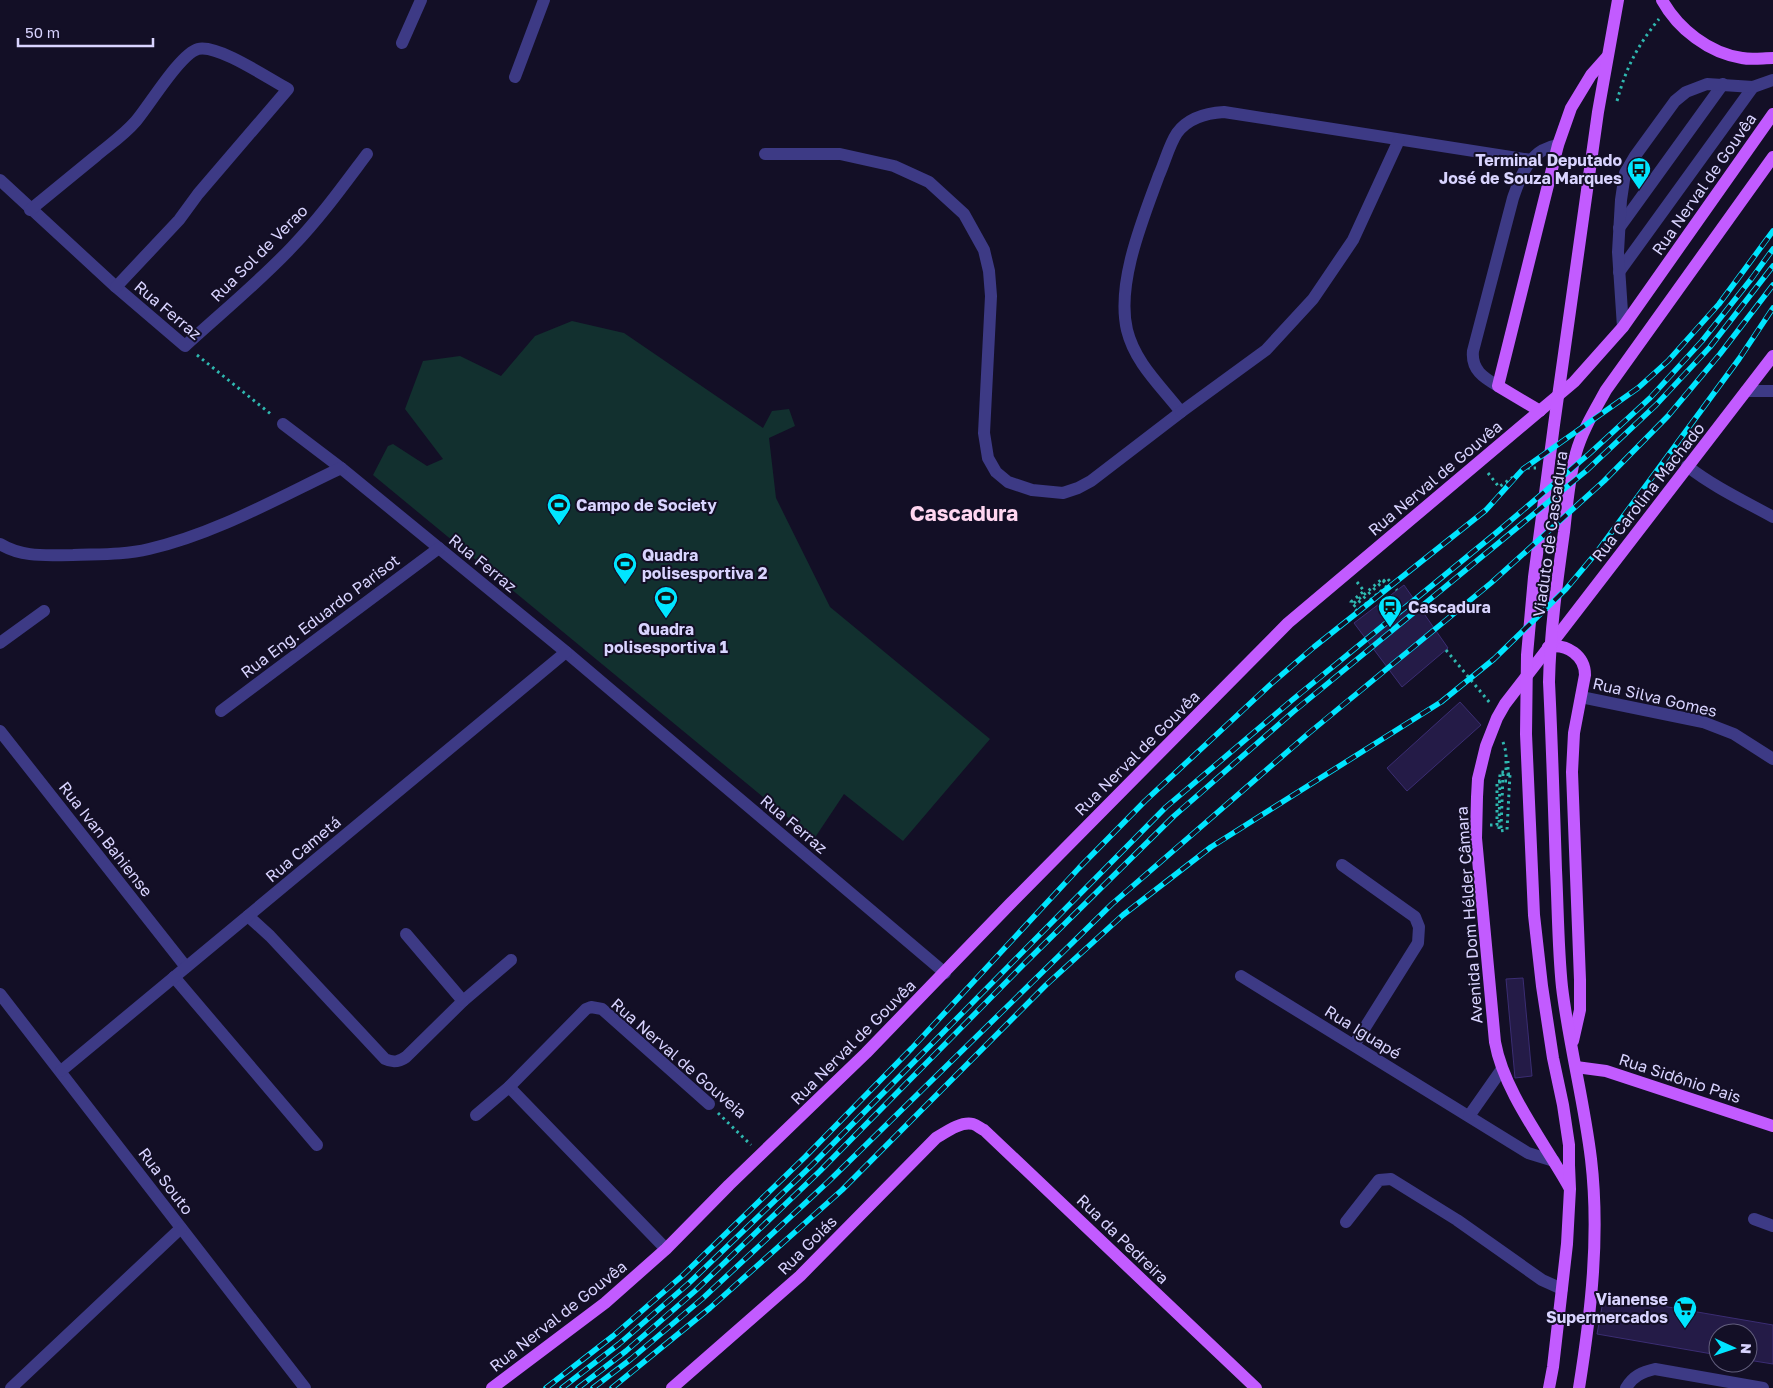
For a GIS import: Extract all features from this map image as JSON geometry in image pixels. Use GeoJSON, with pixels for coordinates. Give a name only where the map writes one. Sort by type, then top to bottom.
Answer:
{"type":"FeatureCollection","features":[{"type":"Feature","properties":{"kind":"main road","name":"Viaduto de Cascadura"},"geometry":{"type":"LineString","coordinates":[[1570,1189],[1569,1145],[1542,986],[1534,915],[1526,734],[1527,655],[1534,577],[1548,469],[1607,56],[1618,0]]}},
{"type":"Feature","properties":{"kind":"main road"},"geometry":{"type":"LineString","coordinates":[[1665,4],[1678,22],[1708,46],[1743,59],[1773,58]]}},
{"type":"Feature","properties":{"kind":"main road"},"geometry":{"type":"LineString","coordinates":[[1540,411],[1498,386],[1558,145],[1571,108],[1591,75],[1607,56]]}},
{"type":"Feature","properties":{"kind":"main road","name":"Rua Nerval de Gouvêa"},"geometry":{"type":"LineString","coordinates":[[492,1388],[605,1303],[666,1249],[945,973],[1010,904],[1288,623],[1574,382],[1623,327],[1773,114]]}},
{"type":"Feature","properties":{"kind":"main road","name":"Viaduto de Cascadura"},"geometry":{"type":"LineString","coordinates":[[1572,1045],[1562,987],[1549,659],[1558,577],[1576,452],[1584,431],[1606,390],[1773,156]]}},
{"type":"Feature","properties":{"kind":"main road","name":"Rua Carolina Machado"},"geometry":{"type":"LineString","coordinates":[[1548,647],[1773,356]]}},
{"type":"Feature","properties":{"kind":"main road"},"geometry":{"type":"LineString","coordinates":[[1548,647],[1563,647],[1576,654],[1582,660],[1585,667],[1574,733],[1572,772],[1580,980],[1580,1010],[1572,1045],[1592,1160],[1595,1227],[1586,1345],[1579,1388]]}},
{"type":"Feature","properties":{"kind":"main road","name":"Avenida Dom Hélder Câmara"},"geometry":{"type":"LineString","coordinates":[[1548,647],[1505,704],[1493,727],[1478,779],[1476,825],[1495,1042],[1502,1068],[1520,1106],[1570,1189]]}},
{"type":"Feature","properties":{"kind":"main road","name":"Rua Sidônio Pais"},"geometry":{"type":"LineString","coordinates":[[1576,1067],[1606,1071],[1773,1126]]}},
{"type":"Feature","properties":{"kind":"main road","name":"Rua da Pedreira"},"geometry":{"type":"LineString","coordinates":[[962,1125],[973,1124],[984,1130],[1256,1388]]}},
{"type":"Feature","properties":{"kind":"main road","name":"Rua Goiás"},"geometry":{"type":"LineString","coordinates":[[672,1388],[800,1276],[936,1138],[962,1125]]}},
{"type":"Feature","properties":{"kind":"main road"},"geometry":{"type":"LineString","coordinates":[[1549,1388],[1562,1288],[1570,1189]]}},
{"type":"Feature","properties":{"kind":"street"},"geometry":{"type":"LineString","coordinates":[[402,43],[421,0]]}},
{"type":"Feature","properties":{"kind":"street"},"geometry":{"type":"LineString","coordinates":[[514,77],[544,0]]}},
{"type":"Feature","properties":{"kind":"street"},"geometry":{"type":"LineString","coordinates":[[30,210],[122,135],[136,121],[176,68],[197,50],[216,51],[247,65],[288,89],[198,194],[179,220],[116,287]]}},
{"type":"Feature","properties":{"kind":"street"},"geometry":{"type":"LineString","coordinates":[[1623,327],[1619,272],[1619,228],[1625,173],[1648,138],[1681,96],[1696,87],[1707,84],[1753,86],[1773,80]]}},
{"type":"Feature","properties":{"kind":"street"},"geometry":{"type":"LineString","coordinates":[[1619,228],[1723,84]]}},
{"type":"Feature","properties":{"kind":"street"},"geometry":{"type":"LineString","coordinates":[[1619,272],[1753,86]]}},
{"type":"Feature","properties":{"kind":"street"},"geometry":{"type":"LineString","coordinates":[[1181,412],[1136,355],[1127,330],[1124,297],[1129,268],[1146,210],[1177,133],[1194,118],[1212,112],[1224,112],[1531,160]]}},
{"type":"Feature","properties":{"kind":"street"},"geometry":{"type":"LineString","coordinates":[[765,154],[840,154],[894,166],[929,182],[964,214],[984,250],[989,270],[991,296],[984,433],[988,458],[996,472],[1008,482],[1032,490],[1063,493],[1092,481],[1181,412],[1266,350],[1313,299],[1352,240],[1399,140]]}},
{"type":"Feature","properties":{"kind":"street"},"geometry":{"type":"LineString","coordinates":[[1498,386],[1479,373],[1474,365],[1472,351],[1513,198],[1521,176],[1531,160],[1542,150],[1558,145]]}},
{"type":"Feature","properties":{"kind":"street","name":"Rua Sol de Verao"},"geometry":{"type":"LineString","coordinates":[[185,346],[267,273],[294,245],[319,217],[367,154]]}},
{"type":"Feature","properties":{"kind":"street","name":"Rua Ferraz"},"geometry":{"type":"LineString","coordinates":[[0,180],[30,210],[185,346]]}},
{"type":"Feature","properties":{"kind":"street"},"geometry":{"type":"LineString","coordinates":[[1746,391],[1773,392]]}},
{"type":"Feature","properties":{"kind":"street","name":"Rua Ferraz"},"geometry":{"type":"LineString","coordinates":[[283,424],[341,468],[566,652],[945,973]]}},
{"type":"Feature","properties":{"kind":"street"},"geometry":{"type":"LineString","coordinates":[[1687,466],[1702,478],[1773,517]]}},
{"type":"Feature","properties":{"kind":"street"},"geometry":{"type":"LineString","coordinates":[[0,544],[9,550],[32,556],[118,554],[147,550],[183,540],[215,528],[341,468]]}},
{"type":"Feature","properties":{"kind":"street","name":"Rua Eng. Eduardo Parisot"},"geometry":{"type":"LineString","coordinates":[[221,711],[439,548]]}},
{"type":"Feature","properties":{"kind":"street"},"geometry":{"type":"LineString","coordinates":[[0,643],[44,611]]}},
{"type":"Feature","properties":{"kind":"street","name":"Rua Cametá"},"geometry":{"type":"LineString","coordinates":[[61,1071],[566,652]]}},
{"type":"Feature","properties":{"kind":"street","name":"Rua Silva Gomes"},"geometry":{"type":"LineString","coordinates":[[1580,697],[1703,722],[1734,734],[1773,760]]}},
{"type":"Feature","properties":{"kind":"street","name":"Rua Ivan Bahiense"},"geometry":{"type":"LineString","coordinates":[[0,731],[186,967]]}},
{"type":"Feature","properties":{"kind":"street"},"geometry":{"type":"LineString","coordinates":[[1342,865],[1415,918],[1419,927],[1418,943],[1354,1045]]}},
{"type":"Feature","properties":{"kind":"street"},"geometry":{"type":"LineString","coordinates":[[248,916],[270,936],[385,1059],[391,1062],[406,1057],[463,1001],[511,960]]}},
{"type":"Feature","properties":{"kind":"street"},"geometry":{"type":"LineString","coordinates":[[406,934],[463,1001]]}},
{"type":"Feature","properties":{"kind":"street","name":"Rua Iguapé"},"geometry":{"type":"LineString","coordinates":[[1241,976],[1528,1153],[1554,1161]]}},
{"type":"Feature","properties":{"kind":"street"},"geometry":{"type":"LineString","coordinates":[[174,977],[318,1145]]}},
{"type":"Feature","properties":{"kind":"street","name":"Rua Souto"},"geometry":{"type":"LineString","coordinates":[[0,994],[305,1388]]}},
{"type":"Feature","properties":{"kind":"street","name":"Rua Nerval de Gouveia"},"geometry":{"type":"LineString","coordinates":[[476,1115],[509,1087],[591,1007],[602,1010],[708,1104]]}},
{"type":"Feature","properties":{"kind":"street"},"geometry":{"type":"LineString","coordinates":[[1469,1116],[1502,1068]]}},
{"type":"Feature","properties":{"kind":"street"},"geometry":{"type":"LineString","coordinates":[[509,1087],[666,1249]]}},
{"type":"Feature","properties":{"kind":"street"},"geometry":{"type":"LineString","coordinates":[[1346,1222],[1379,1180],[1391,1179],[1457,1220],[1542,1280],[1562,1288]]}},
{"type":"Feature","properties":{"kind":"street"},"geometry":{"type":"LineString","coordinates":[[1754,1219],[1773,1226]]}},
{"type":"Feature","properties":{"kind":"street"},"geometry":{"type":"LineString","coordinates":[[11,1388],[181,1228]]}},
{"type":"Feature","properties":{"kind":"street"},"geometry":{"type":"LineString","coordinates":[[1626,1388],[1636,1376],[1645,1371],[1655,1369],[1762,1388]]}},
{"type":"Feature","properties":{"kind":"path"},"geometry":{"type":"LineString","coordinates":[[1616,106],[1623,78],[1641,41],[1665,4]]}},
{"type":"Feature","properties":{"kind":"path","name":"Rua Ferraz"},"geometry":{"type":"LineString","coordinates":[[185,346],[283,424]]}},
{"type":"Feature","properties":{"kind":"path"},"geometry":{"type":"LineString","coordinates":[[1494,480],[1500,487],[1526,468]]}},
{"type":"Feature","properties":{"kind":"path"},"geometry":{"type":"LineString","coordinates":[[1364,591],[1351,602],[1353,604],[1382,579],[1384,582],[1387,586],[1357,611],[1353,607],[1387,578],[1397,590]]}},
{"type":"Feature","properties":{"kind":"path"},"geometry":{"type":"LineString","coordinates":[[1500,772],[1499,831],[1507,830],[1510,774],[1503,774],[1501,828],[1506,828],[1508,781],[1508,761]]}},
{"type":"Feature","properties":{"kind":"path"},"geometry":{"type":"LineString","coordinates":[[1476,825],[1497,825],[1497,781],[1508,781]]}},
{"type":"Feature","properties":{"kind":"path","name":"Rua Nerval de Gouveia"},"geometry":{"type":"LineString","coordinates":[[708,1104],[762,1155]]}},
{"type":"Feature","properties":{"kind":"green space"},"geometry":{"type":"Polygon","coordinates":[[[572,321],[624,333],[763,428],[772,411],[789,409],[795,426],[769,438],[776,498],[830,607],[990,739],[903,841],[844,794],[814,839],[373,475],[388,446],[393,444],[427,466],[443,459],[405,409],[423,361],[460,356],[501,376],[535,336],[572,321]]]}},
{"type":"Feature","properties":{"kind":"building"},"geometry":{"type":"Polygon","coordinates":[[[1404,585],[1448,648],[1402,687],[1354,623],[1404,585]]]}},
{"type":"Feature","properties":{"kind":"building"},"geometry":{"type":"Polygon","coordinates":[[[1460,702],[1481,725],[1407,791],[1387,768],[1460,702]]]}},
{"type":"Feature","properties":{"kind":"building"},"geometry":{"type":"Polygon","coordinates":[[[1523,978],[1532,1076],[1515,1078],[1506,979],[1523,978]]]}},
{"type":"Feature","properties":{"kind":"building","name":"Vianense Supermercados"},"geometry":{"type":"Polygon","coordinates":[[[1604,1296],[1773,1325],[1773,1364],[1758,1362],[1758,1323],[1708,1323],[1708,1353],[1597,1334],[1604,1296]]]}},
{"type":"Feature","properties":{"kind":"railway"},"geometry":{"type":"LineString","coordinates":[[546,1388],[613,1336],[682,1276],[805,1157],[912,1048],[1079,868],[1145,801],[1271,684],[1314,647],[1486,510],[1523,469],[1638,388],[1668,361],[1719,304],[1773,231]]}},
{"type":"Feature","properties":{"kind":"railway"},"geometry":{"type":"LineString","coordinates":[[562,1388],[619,1344],[688,1284],[812,1165],[1166,807],[1291,701],[1496,533],[1589,454],[1650,398],[1702,341],[1773,249]]}},
{"type":"Feature","properties":{"kind":"railway"},"geometry":{"type":"LineString","coordinates":[[578,1388],[626,1351],[695,1291],[820,1171],[1025,963],[1174,816],[1293,712],[1586,471],[1656,405],[1710,347],[1773,266]]}},
{"type":"Feature","properties":{"kind":"railway"},"geometry":{"type":"LineString","coordinates":[[593,1388],[631,1359],[702,1299],[829,1181],[1112,904],[1309,733],[1491,583],[1604,481],[1668,416],[1720,354],[1773,285]]}},
{"type":"Feature","properties":{"kind":"railway"},"geometry":{"type":"LineString","coordinates":[[612,1388],[710,1308],[842,1190],[1046,985],[1123,915],[1211,847],[1441,702],[1494,659],[1566,589],[1597,552],[1739,359],[1773,308]]}},
{"type":"Feature","properties":{"kind":"place","name":"Terminal Deputado José de Souza Marques"},"geometry":{"type":"Point","coordinates":[1639,190]}},
{"type":"Feature","properties":{"kind":"place","name":"Campo de Society"},"geometry":{"type":"Point","coordinates":[559,526]}},
{"type":"Feature","properties":{"kind":"place","name":"Quadra polisesportiva 2"},"geometry":{"type":"Point","coordinates":[625,585]}},
{"type":"Feature","properties":{"kind":"place","name":"Quadra polisesportiva 1"},"geometry":{"type":"Point","coordinates":[666,619]}},
{"type":"Feature","properties":{"kind":"place","name":"Cascadura"},"geometry":{"type":"Point","coordinates":[1390,628]}},
{"type":"Feature","properties":{"kind":"place","name":"Vianense Supermercados"},"geometry":{"type":"Point","coordinates":[1685,1329]}},
{"type":"Feature","properties":{"kind":"district","name":"Cascadura"},"geometry":{"type":"Point","coordinates":[964,514]}}]}
